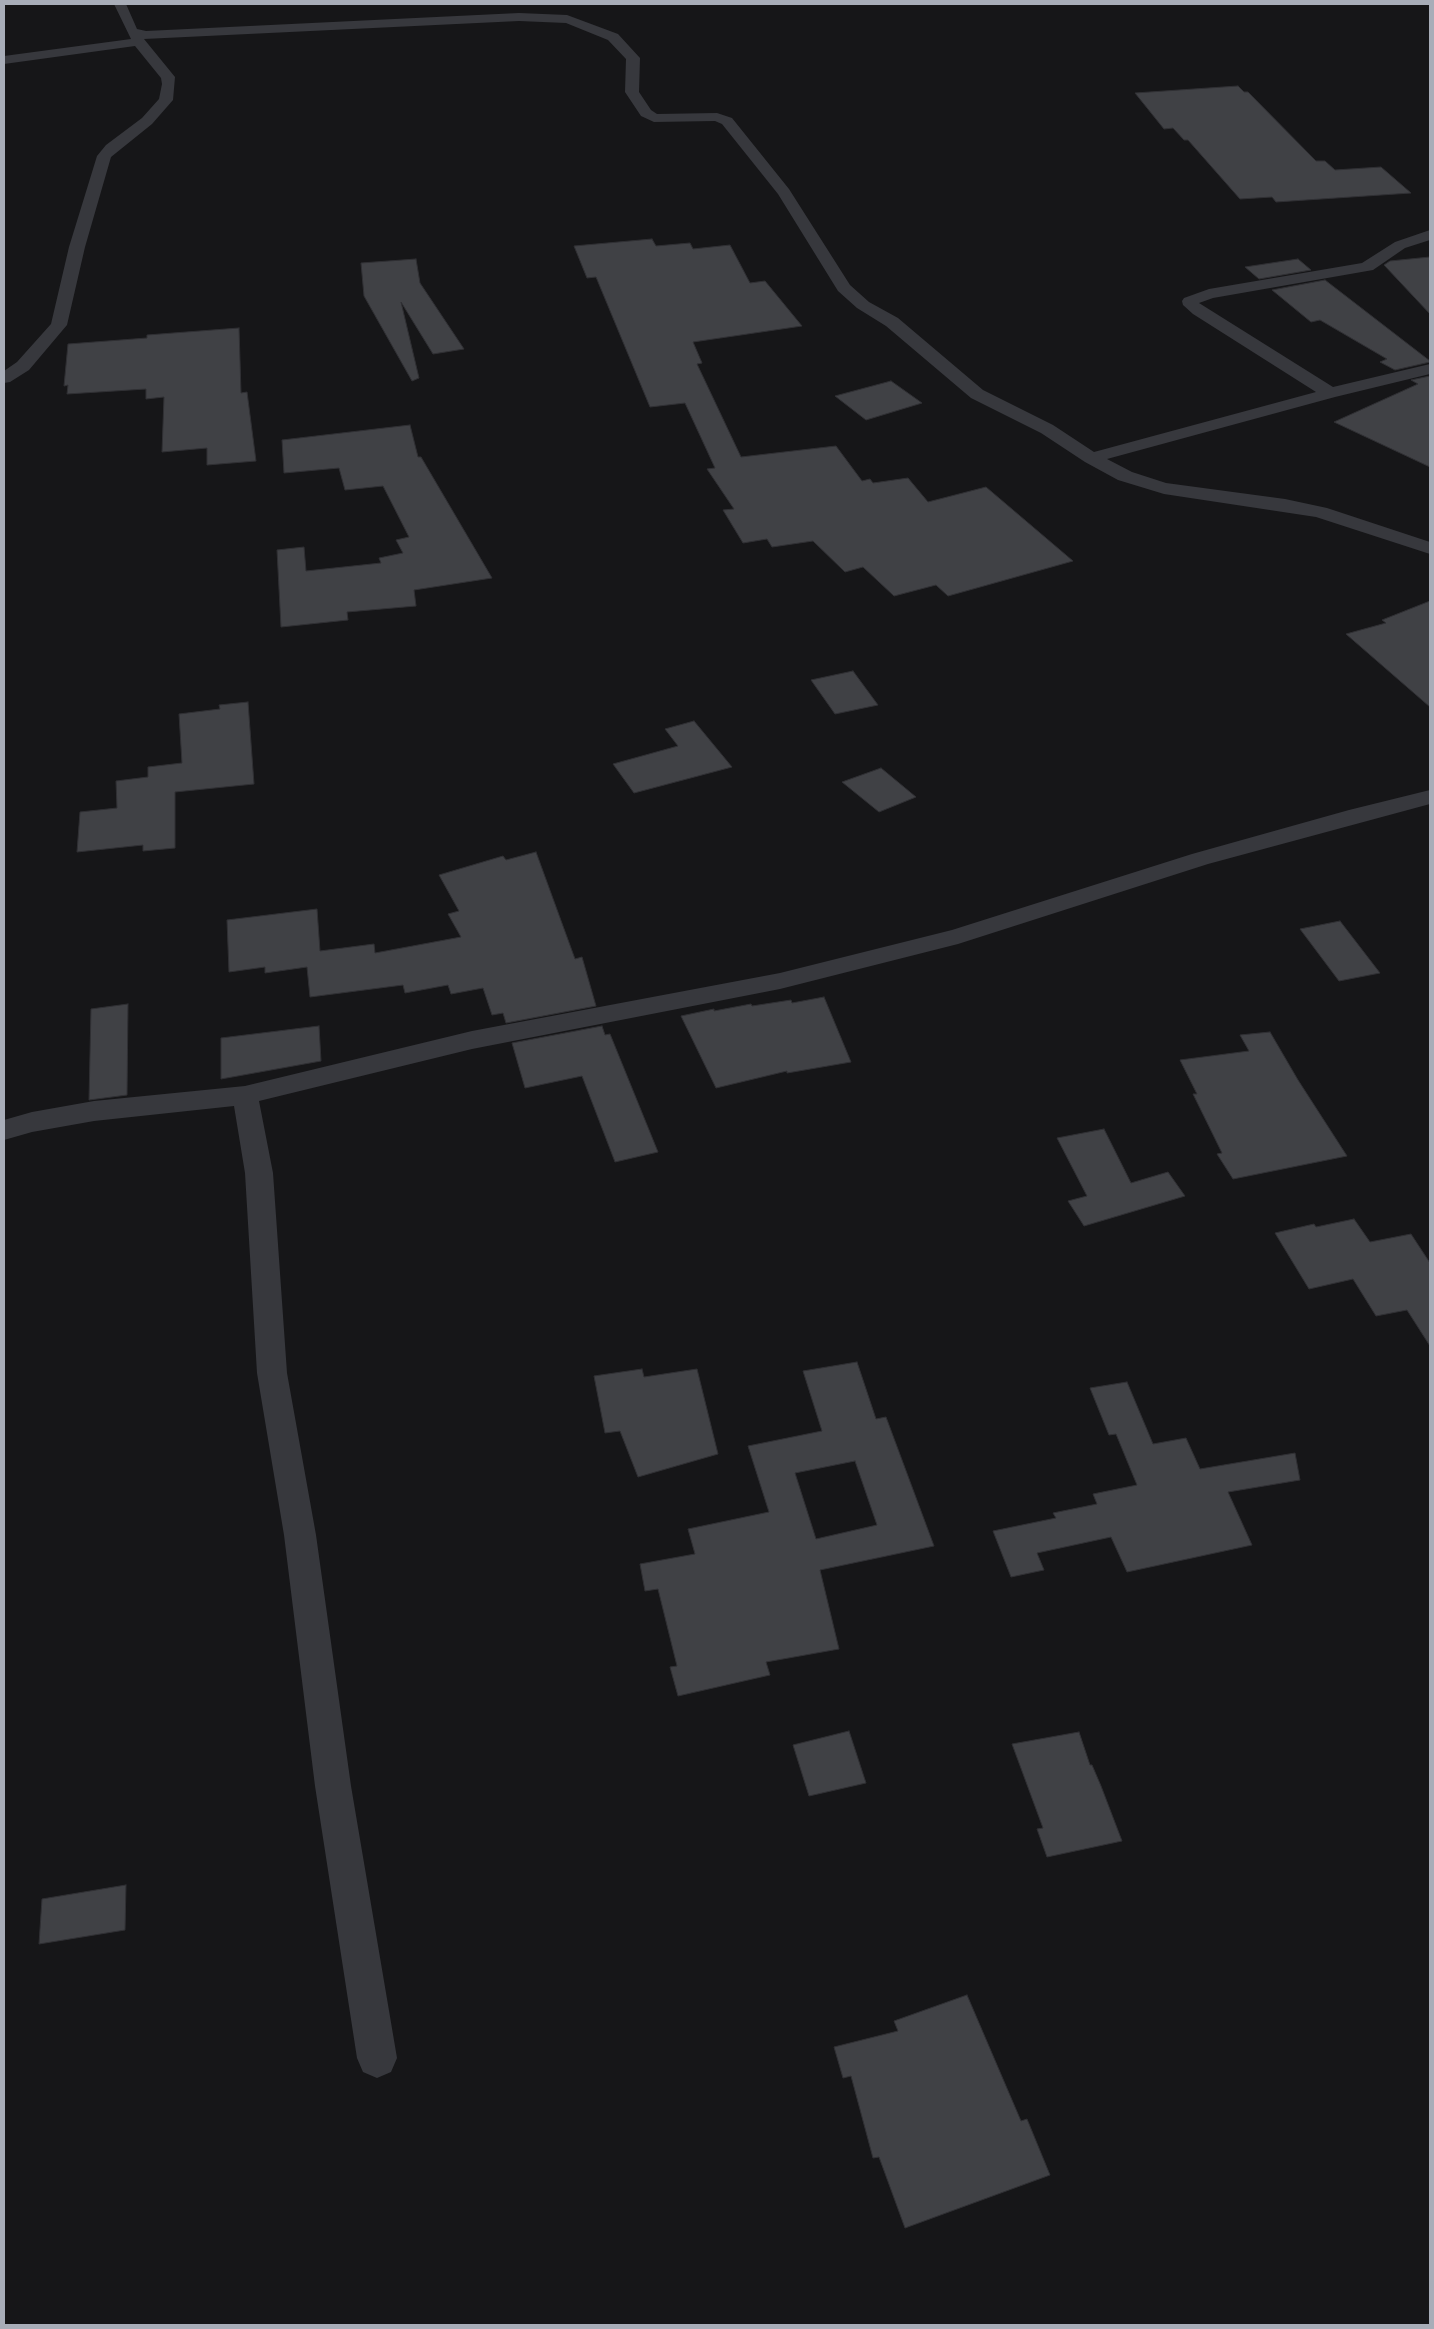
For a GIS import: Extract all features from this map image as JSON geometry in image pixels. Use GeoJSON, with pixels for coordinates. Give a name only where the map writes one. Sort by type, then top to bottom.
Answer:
{"type":"FeatureCollection","features":[{"type":"Feature","properties":{"kind":"street"},"geometry":{"type":"LineString","coordinates":[[4,378],[22,366],[59,325],[78,247],[104,156],[111,148],[147,121],[166,100],[169,84],[168,77],[131,30],[120,4]]}},
{"type":"Feature","properties":{"kind":"street"},"geometry":{"type":"LineString","coordinates":[[4,60],[150,36],[519,17],[567,19],[594,28],[613,38],[633,58],[632,92],[646,114],[654,118],[717,117],[728,121],[784,192],[839,282],[863,305],[892,322],[977,394],[1046,429],[1125,476],[1164,488],[1285,505],[1320,512],[1430,548]]}},
{"type":"Feature","properties":{"kind":"street"},"geometry":{"type":"LineString","coordinates":[[1330,393],[1199,311],[1191,305],[1190,301],[1210,294],[1367,267],[1400,245],[1430,235]]}},
{"type":"Feature","properties":{"kind":"street"},"geometry":{"type":"LineString","coordinates":[[1092,458],[1330,393],[1430,369]]}},
{"type":"Feature","properties":{"kind":"street"},"geometry":{"type":"LineString","coordinates":[[4,1130],[32,1122],[94,1111],[245,1095],[472,1040],[780,981],[958,936],[1200,860],[1357,815],[1430,797]]}},
{"type":"Feature","properties":{"kind":"street"},"geometry":{"type":"LineString","coordinates":[[245,1095],[259,1173],[272,1373],[300,1535],[333,1786],[377,2058]]}},
{"type":"Feature","properties":{"kind":"building"},"geometry":{"type":"Polygon","coordinates":[[[1238,86],[1244,92],[1248,92],[1316,161],[1325,161],[1335,170],[1381,167],[1411,193],[1276,202],[1272,197],[1240,199],[1188,140],[1184,140],[1173,128],[1164,129],[1135,93],[1238,86]]]}},
{"type":"Feature","properties":{"kind":"building"},"geometry":{"type":"Polygon","coordinates":[[[652,239],[656,246],[690,243],[693,249],[730,245],[750,283],[765,281],[802,326],[693,342],[702,363],[697,364],[741,457],[836,446],[862,481],[870,479],[873,483],[908,478],[928,502],[986,487],[1073,561],[948,596],[936,585],[894,596],[863,567],[845,572],[813,541],[772,547],[767,539],[743,543],[723,510],[734,509],[707,469],[715,468],[685,403],[650,407],[596,277],[587,278],[574,246],[652,239]]]}},
{"type":"Feature","properties":{"kind":"building"},"geometry":{"type":"Polygon","coordinates":[[[1430,257],[1430,314],[1384,265],[1390,261],[1430,257]]]}},
{"type":"Feature","properties":{"kind":"building"},"geometry":{"type":"Polygon","coordinates":[[[416,259],[420,283],[464,349],[433,354],[401,302],[419,378],[412,381],[364,296],[361,263],[416,259]]]}},
{"type":"Feature","properties":{"kind":"building"},"geometry":{"type":"Polygon","coordinates":[[[1298,259],[1311,270],[1259,279],[1245,267],[1298,259]]]}},
{"type":"Feature","properties":{"kind":"building"},"geometry":{"type":"Polygon","coordinates":[[[1325,280],[1430,362],[1395,370],[1380,362],[1387,359],[1320,320],[1311,322],[1272,290],[1325,280]]]}},
{"type":"Feature","properties":{"kind":"building"},"geometry":{"type":"Polygon","coordinates":[[[239,328],[241,393],[247,392],[256,461],[207,465],[207,448],[162,452],[164,397],[146,399],[146,389],[67,394],[68,385],[64,386],[68,344],[147,338],[147,335],[239,328]]]}},
{"type":"Feature","properties":{"kind":"building"},"geometry":{"type":"Polygon","coordinates":[[[1430,376],[1430,467],[1334,422],[1418,384],[1411,380],[1430,376]]]}},
{"type":"Feature","properties":{"kind":"building"},"geometry":{"type":"Polygon","coordinates":[[[891,381],[922,403],[866,420],[835,396],[891,381]]]}},
{"type":"Feature","properties":{"kind":"building"},"geometry":{"type":"Polygon","coordinates":[[[410,425],[418,457],[421,457],[492,578],[414,590],[416,606],[347,612],[348,620],[281,627],[277,550],[304,547],[306,571],[381,563],[379,558],[403,553],[396,540],[409,537],[383,486],[345,490],[339,468],[284,473],[282,440],[410,425]]]}},
{"type":"Feature","properties":{"kind":"building"},"geometry":{"type":"Polygon","coordinates":[[[1430,601],[1430,707],[1346,634],[1386,623],[1382,620],[1430,601]]]}},
{"type":"Feature","properties":{"kind":"building"},"geometry":{"type":"Polygon","coordinates":[[[853,671],[878,705],[835,714],[811,680],[853,671]]]}},
{"type":"Feature","properties":{"kind":"building"},"geometry":{"type":"Polygon","coordinates":[[[248,702],[254,784],[175,792],[175,848],[143,851],[143,845],[77,852],[80,812],[117,808],[116,781],[148,777],[148,767],[182,763],[179,714],[220,709],[219,705],[248,702]]]}},
{"type":"Feature","properties":{"kind":"building"},"geometry":{"type":"Polygon","coordinates":[[[694,721],[732,767],[634,793],[613,764],[678,746],[665,729],[694,721]]]}},
{"type":"Feature","properties":{"kind":"building"},"geometry":{"type":"Polygon","coordinates":[[[881,768],[916,797],[879,812],[842,782],[881,768]]]}},
{"type":"Feature","properties":{"kind":"building"},"geometry":{"type":"Polygon","coordinates":[[[536,852],[575,959],[582,957],[596,1006],[506,1023],[503,1013],[492,1015],[483,988],[451,994],[448,985],[405,993],[403,985],[310,997],[307,967],[265,973],[265,967],[229,972],[227,920],[317,909],[320,951],[374,944],[375,953],[461,937],[448,914],[459,911],[439,875],[503,856],[506,860],[536,852]]]}},
{"type":"Feature","properties":{"kind":"building"},"geometry":{"type":"Polygon","coordinates":[[[1340,921],[1380,973],[1339,981],[1300,929],[1340,921]]]}},
{"type":"Feature","properties":{"kind":"building"},"geometry":{"type":"Polygon","coordinates":[[[824,997],[851,1062],[787,1073],[787,1071],[716,1088],[681,1016],[751,1004],[752,1006],[791,1000],[792,1003],[824,997]]]}},
{"type":"Feature","properties":{"kind":"building"},"geometry":{"type":"Polygon","coordinates":[[[128,1004],[127,1095],[89,1100],[91,1009],[128,1004]]]}},
{"type":"Feature","properties":{"kind":"building"},"geometry":{"type":"Polygon","coordinates":[[[319,1026],[321,1061],[221,1079],[221,1038],[319,1026]]]}},
{"type":"Feature","properties":{"kind":"building"},"geometry":{"type":"Polygon","coordinates":[[[602,1026],[605,1035],[610,1034],[658,1152],[615,1162],[582,1076],[525,1088],[512,1043],[602,1026]]]}},
{"type":"Feature","properties":{"kind":"building"},"geometry":{"type":"Polygon","coordinates":[[[1270,1032],[1298,1080],[1347,1156],[1233,1179],[1217,1154],[1222,1153],[1193,1094],[1197,1094],[1180,1060],[1249,1051],[1240,1035],[1270,1032]]]}},
{"type":"Feature","properties":{"kind":"building"},"geometry":{"type":"Polygon","coordinates":[[[1104,1129],[1131,1183],[1168,1172],[1185,1196],[1084,1226],[1068,1201],[1087,1196],[1057,1138],[1104,1129]]]}},
{"type":"Feature","properties":{"kind":"building"},"geometry":{"type":"Polygon","coordinates":[[[1354,1219],[1370,1242],[1411,1234],[1430,1263],[1430,1346],[1407,1310],[1376,1316],[1353,1279],[1309,1289],[1275,1233],[1314,1224],[1316,1227],[1354,1219]]]}},
{"type":"Feature","properties":{"kind":"building"},"geometry":{"type":"Polygon","coordinates":[[[857,1362],[876,1419],[886,1417],[934,1546],[820,1570],[839,1649],[766,1662],[770,1675],[678,1696],[670,1667],[677,1666],[658,1589],[645,1591],[640,1564],[695,1554],[688,1529],[769,1512],[748,1446],[822,1431],[803,1371],[857,1362]],[[855,1461],[795,1473],[816,1539],[877,1525],[855,1461]]]}},
{"type":"Feature","properties":{"kind":"building"},"geometry":{"type":"Polygon","coordinates":[[[642,1369],[644,1377],[697,1369],[718,1454],[638,1477],[620,1431],[605,1433],[594,1376],[642,1369]]]}},
{"type":"Feature","properties":{"kind":"building"},"geometry":{"type":"Polygon","coordinates":[[[1127,1382],[1153,1444],[1186,1438],[1200,1469],[1295,1453],[1300,1480],[1228,1492],[1252,1545],[1127,1572],[1111,1537],[1037,1553],[1044,1570],[1011,1577],[993,1531],[1056,1518],[1053,1513],[1097,1504],[1093,1494],[1137,1485],[1116,1434],[1109,1435],[1090,1388],[1127,1382]]]}},
{"type":"Feature","properties":{"kind":"building"},"geometry":{"type":"Polygon","coordinates":[[[849,1731],[866,1783],[809,1796],[793,1745],[849,1731]]]}},
{"type":"Feature","properties":{"kind":"building"},"geometry":{"type":"Polygon","coordinates":[[[1079,1732],[1090,1765],[1092,1765],[1101,1786],[1122,1841],[1047,1857],[1037,1829],[1043,1828],[1012,1744],[1079,1732]]]}},
{"type":"Feature","properties":{"kind":"building"},"geometry":{"type":"Polygon","coordinates":[[[126,1885],[125,1930],[39,1944],[42,1899],[126,1885]]]}},
{"type":"Feature","properties":{"kind":"building"},"geometry":{"type":"Polygon","coordinates":[[[967,1995],[1021,2121],[1027,2119],[1050,2175],[905,2228],[879,2157],[873,2158],[851,2076],[843,2078],[834,2047],[898,2031],[894,2021],[967,1995]]]}}]}
